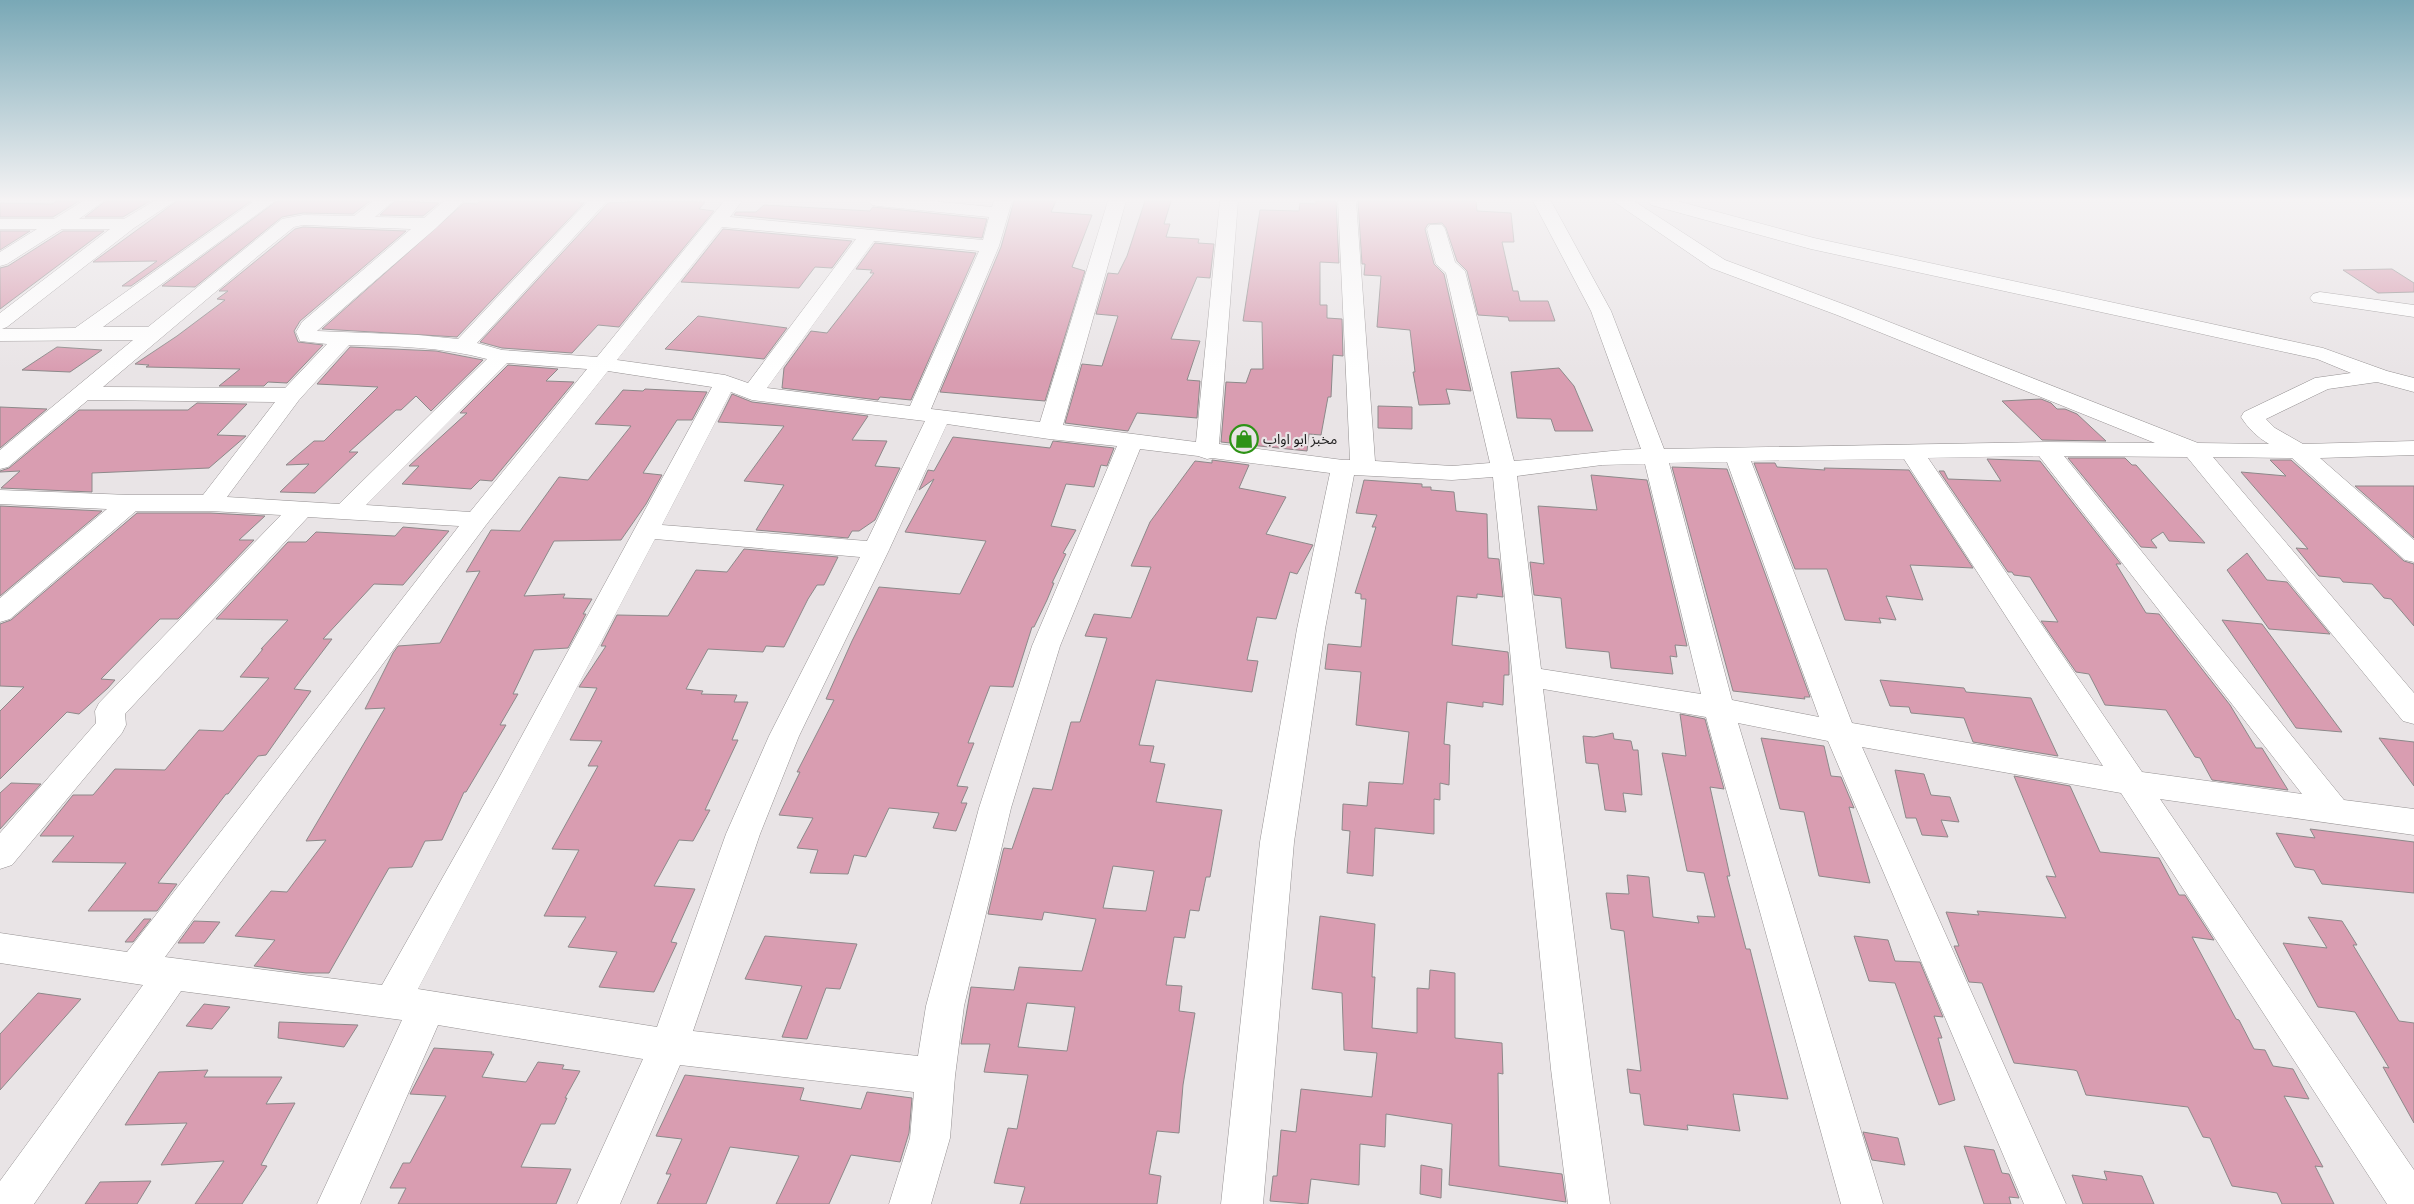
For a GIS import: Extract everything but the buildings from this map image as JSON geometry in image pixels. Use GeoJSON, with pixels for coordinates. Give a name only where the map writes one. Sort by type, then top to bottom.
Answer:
{"type":"FeatureCollection","features":[{"type":"Feature","properties":{"kind":"street"},"geometry":{"type":"LineString","coordinates":[[0,323],[85,257]]}},
{"type":"Feature","properties":{"kind":"street"},"geometry":{"type":"LineString","coordinates":[[80,334],[186,257]]}},
{"type":"Feature","properties":{"kind":"street"},"geometry":{"type":"LineString","coordinates":[[0,462],[84,393],[191,300],[245,257]]}},
{"type":"Feature","properties":{"kind":"street"},"geometry":{"type":"LineString","coordinates":[[391,257],[309,326],[306,332],[307,337],[418,341],[463,346],[502,356],[602,364],[739,388],[928,416],[1207,452],[1353,468],[1452,473],[1550,466],[1602,458],[1655,456],[2046,449],[2298,451],[2414,448]]}},
{"type":"Feature","properties":{"kind":"street"},"geometry":{"type":"LineString","coordinates":[[463,346],[546,257]]}},
{"type":"Feature","properties":{"kind":"street"},"geometry":{"type":"LineString","coordinates":[[9,1204],[154,971],[478,520],[688,257]]}},
{"type":"Feature","properties":{"kind":"street"},"geometry":{"type":"LineString","coordinates":[[338,1204],[409,1004],[514,780],[647,531],[739,388],[850,257]]}},
{"type":"Feature","properties":{"kind":"street"},"geometry":{"type":"LineString","coordinates":[[598,1204],[669,1046],[743,834],[776,754],[876,550],[928,416],[986,257]]}},
{"type":"Feature","properties":{"kind":"street"},"geometry":{"type":"LineString","coordinates":[[1049,432],[1100,257]]}},
{"type":"Feature","properties":{"kind":"street"},"geometry":{"type":"LineString","coordinates":[[1207,452],[1224,257]]}},
{"type":"Feature","properties":{"kind":"street"},"geometry":{"type":"LineString","coordinates":[[1242,1204],[1278,842],[1311,629],[1353,468],[1348,257]]}},
{"type":"Feature","properties":{"kind":"street"},"geometry":{"type":"LineString","coordinates":[[1444,257],[1446,264],[1454,272],[1504,470],[1529,677],[1570,1059],[1589,1204]]}},
{"type":"Feature","properties":{"kind":"street"},"geometry":{"type":"LineString","coordinates":[[1572,257],[1601,311],[1655,456],[1719,708],[1862,1204]]}},
{"type":"Feature","properties":{"kind":"street"},"geometry":{"type":"LineString","coordinates":[[1708,257],[1718,264],[1844,311],[2194,450],[2414,713]]}},
{"type":"Feature","properties":{"kind":"street"},"geometry":{"type":"LineString","coordinates":[[1876,257],[2323,354],[2380,376],[2414,384]]}},
{"type":"Feature","properties":{"kind":"street"},"geometry":{"type":"LineString","coordinates":[[2320,298],[2414,311]]}},
{"type":"Feature","properties":{"kind":"street"},"geometry":{"type":"LineString","coordinates":[[0,335],[153,333]]}},
{"type":"Feature","properties":{"kind":"street"},"geometry":{"type":"LineString","coordinates":[[210,504],[290,395],[343,339]]}},
{"type":"Feature","properties":{"kind":"street"},"geometry":{"type":"LineString","coordinates":[[346,511],[502,356]]}},
{"type":"Feature","properties":{"kind":"street"},"geometry":{"type":"LineString","coordinates":[[2414,374],[2323,383],[2252,417],[2267,433],[2298,451],[2414,554]]}},
{"type":"Feature","properties":{"kind":"street"},"geometry":{"type":"LineString","coordinates":[[84,393],[290,395]]}},
{"type":"Feature","properties":{"kind":"street"},"geometry":{"type":"LineString","coordinates":[[910,1204],[930,1138],[935,1076],[945,1006],[995,808],[1046,646],[1131,442]]}},
{"type":"Feature","properties":{"kind":"street"},"geometry":{"type":"LineString","coordinates":[[2046,449],[2334,811]]}},
{"type":"Feature","properties":{"kind":"street"},"geometry":{"type":"LineString","coordinates":[[1910,451],[2412,1204]]}},
{"type":"Feature","properties":{"kind":"street"},"geometry":{"type":"LineString","coordinates":[[1736,454],[1840,732],[2045,1204]]}},
{"type":"Feature","properties":{"kind":"street"},"geometry":{"type":"LineString","coordinates":[[0,498],[210,504],[478,520]]}},
{"type":"Feature","properties":{"kind":"street"},"geometry":{"type":"LineString","coordinates":[[0,613],[130,503]]}},
{"type":"Feature","properties":{"kind":"street"},"geometry":{"type":"LineString","coordinates":[[0,856],[111,725],[110,711],[301,509]]}},
{"type":"Feature","properties":{"kind":"street"},"geometry":{"type":"LineString","coordinates":[[647,531],[876,550]]}},
{"type":"Feature","properties":{"kind":"street"},"geometry":{"type":"LineString","coordinates":[[1529,677],[1719,708],[1840,732],[2133,783],[2414,822]]}},
{"type":"Feature","properties":{"kind":"street"},"geometry":{"type":"LineString","coordinates":[[0,948],[154,971],[409,1004],[669,1046],[935,1076]]}},
{"type":"Feature","properties":{"kind":"place","name":"مخبز ابو اواب"},"geometry":{"type":"Point","coordinates":[1244,439]}}]}
